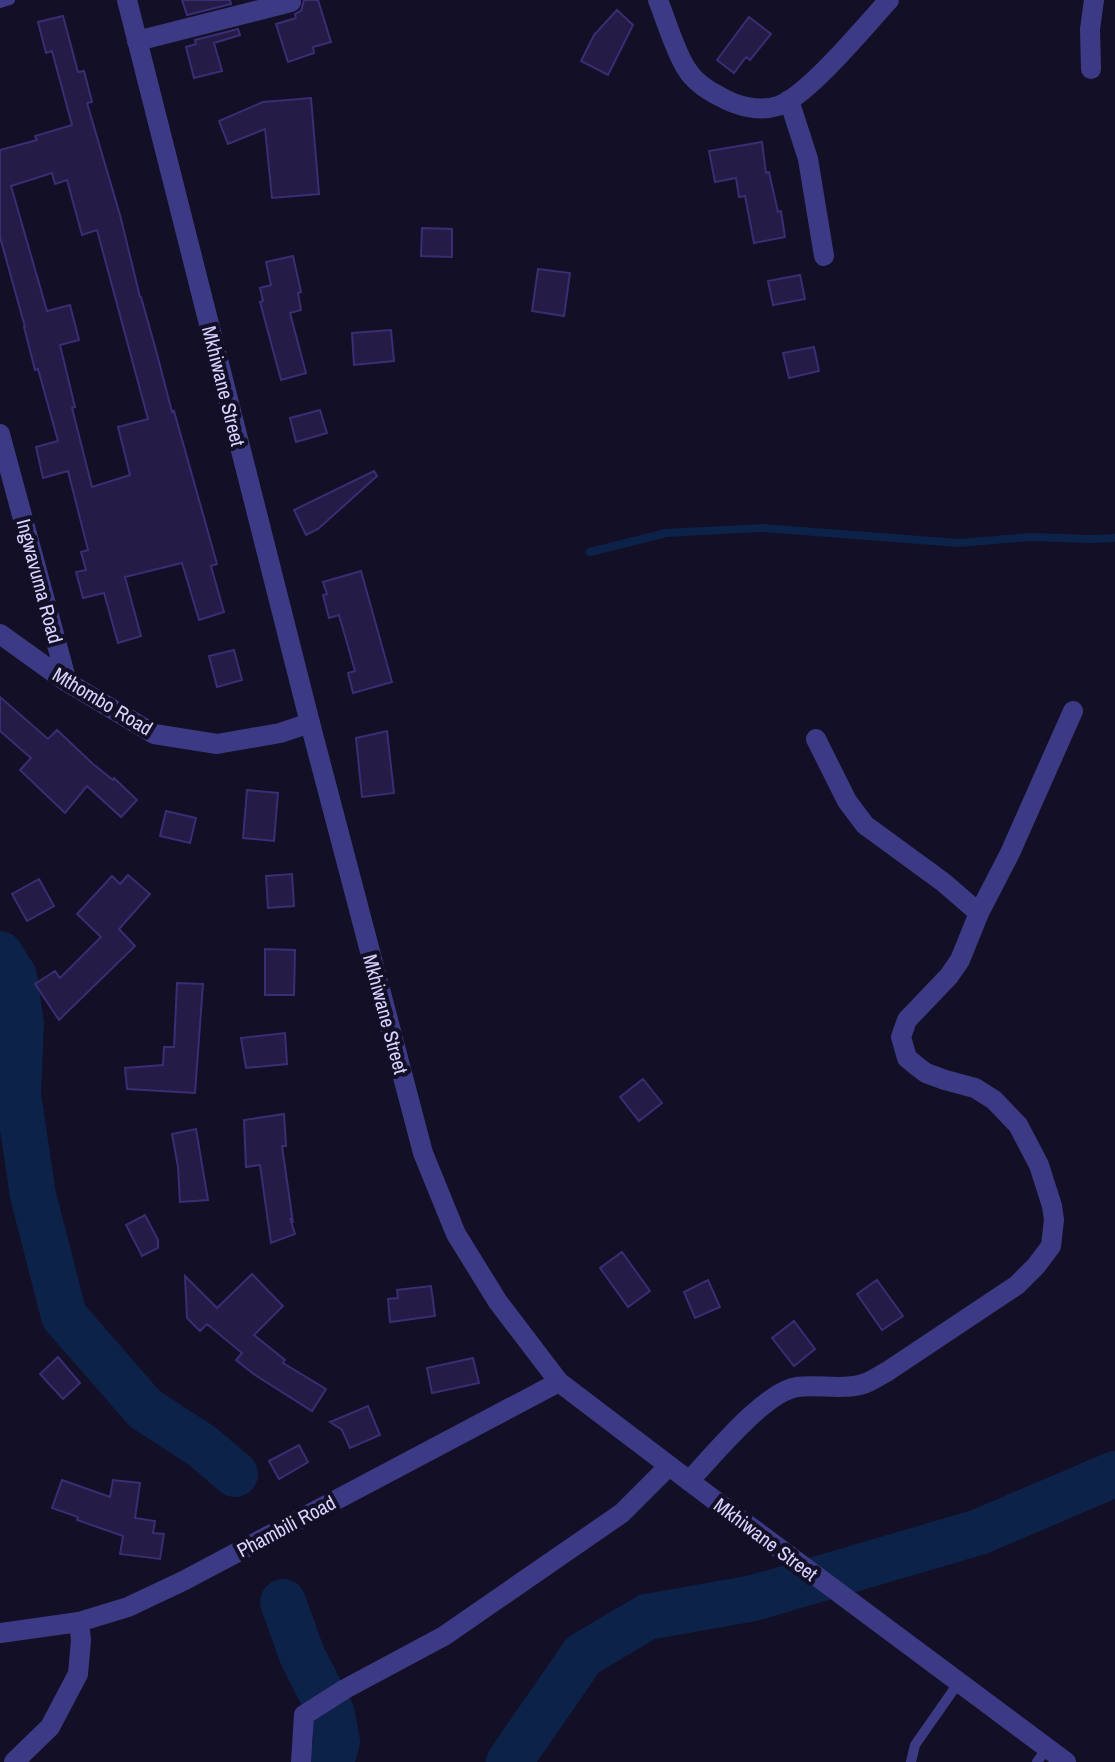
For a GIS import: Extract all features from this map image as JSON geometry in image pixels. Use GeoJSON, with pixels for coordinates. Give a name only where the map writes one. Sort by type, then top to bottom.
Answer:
{"type":"FeatureCollection","features":[{"type":"Feature","properties":{"kind":"street","name":"Mkhiwane Street"},"geometry":{"type":"LineString","coordinates":[[127,0],[310,723],[423,1153],[456,1234],[498,1302],[559,1382],[959,1682],[1042,1754],[1066,1762]]}},
{"type":"Feature","properties":{"kind":"street"},"geometry":{"type":"LineString","coordinates":[[658,0],[687,70],[708,90],[731,103],[764,108],[780,106],[815,79],[889,0]]}},
{"type":"Feature","properties":{"kind":"street"},"geometry":{"type":"LineString","coordinates":[[1091,69],[1090,29],[1094,0]]}},
{"type":"Feature","properties":{"kind":"street"},"geometry":{"type":"LineString","coordinates":[[137,41],[291,2]]}},
{"type":"Feature","properties":{"kind":"street"},"geometry":{"type":"LineString","coordinates":[[789,100],[808,159],[824,256]]}},
{"type":"Feature","properties":{"kind":"street","name":"Ingwavuma Road"},"geometry":{"type":"LineString","coordinates":[[0,434],[67,682]]}},
{"type":"Feature","properties":{"kind":"street","name":"Mthombo Road"},"geometry":{"type":"LineString","coordinates":[[0,634],[67,682],[154,734],[217,744],[280,733],[310,723]]}},
{"type":"Feature","properties":{"kind":"street"},"geometry":{"type":"LineString","coordinates":[[689,1481],[762,1406],[782,1392],[795,1387],[866,1383],[1017,1285],[1051,1246],[1052,1206],[1039,1165],[1018,1125],[994,1100],[975,1088],[926,1073],[918,1067],[907,1058],[901,1037],[907,1020],[960,960],[1073,711]]}},
{"type":"Feature","properties":{"kind":"street"},"geometry":{"type":"LineString","coordinates":[[816,739],[847,801],[865,825],[943,882],[979,913]]}},
{"type":"Feature","properties":{"kind":"street","name":"Phambili Road"},"geometry":{"type":"LineString","coordinates":[[0,1633],[79,1622],[128,1607],[183,1581],[559,1382]]}},
{"type":"Feature","properties":{"kind":"street"},"geometry":{"type":"LineString","coordinates":[[301,1762],[304,1715],[345,1689],[444,1636],[622,1513],[669,1466]]}},
{"type":"Feature","properties":{"kind":"street"},"geometry":{"type":"LineString","coordinates":[[14,1762],[50,1727],[78,1674],[79,1622]]}},
{"type":"Feature","properties":{"kind":"lane"},"geometry":{"type":"LineString","coordinates":[[0,3],[10,0]]}},
{"type":"Feature","properties":{"kind":"lane"},"geometry":{"type":"LineString","coordinates":[[911,1762],[915,1745],[959,1682]]}},
{"type":"Feature","properties":{"kind":"building"},"geometry":{"type":"Polygon","coordinates":[[[182,0],[230,0],[231,4],[187,15],[182,0]]]}},
{"type":"Feature","properties":{"kind":"building"},"geometry":{"type":"Polygon","coordinates":[[[304,0],[318,0],[331,42],[313,47],[314,53],[288,62],[276,24],[296,18],[295,14],[301,11],[304,0]]]}},
{"type":"Feature","properties":{"kind":"building"},"geometry":{"type":"Polygon","coordinates":[[[617,10],[633,25],[608,75],[581,61],[594,35],[617,10]]]}},
{"type":"Feature","properties":{"kind":"building"},"geometry":{"type":"Polygon","coordinates":[[[63,16],[78,72],[84,71],[92,102],[87,103],[217,564],[211,566],[224,612],[199,620],[182,563],[125,577],[141,636],[118,643],[104,593],[83,598],[76,572],[86,570],[81,552],[88,550],[68,471],[43,478],[36,447],[58,441],[38,369],[35,370],[0,237],[0,150],[37,140],[35,136],[72,125],[52,51],[46,53],[38,22],[63,16]],[[52,173],[11,186],[47,311],[70,305],[79,340],[60,345],[92,487],[130,475],[118,427],[148,419],[97,230],[82,235],[67,180],[55,184],[52,173]]]}},
{"type":"Feature","properties":{"kind":"building"},"geometry":{"type":"Polygon","coordinates":[[[749,17],[771,34],[750,60],[746,57],[734,73],[717,60],[749,17]]]}},
{"type":"Feature","properties":{"kind":"building"},"geometry":{"type":"Polygon","coordinates":[[[238,29],[240,35],[214,43],[222,71],[194,78],[186,47],[196,44],[195,40],[238,29]]]}},
{"type":"Feature","properties":{"kind":"building"},"geometry":{"type":"Polygon","coordinates":[[[311,98],[319,194],[272,198],[265,129],[228,144],[219,121],[263,102],[311,98]]]}},
{"type":"Feature","properties":{"kind":"building"},"geometry":{"type":"Polygon","coordinates":[[[762,142],[766,173],[769,172],[778,212],[781,211],[785,237],[754,243],[745,196],[739,197],[736,178],[715,182],[709,151],[762,142]]]}},
{"type":"Feature","properties":{"kind":"building"},"geometry":{"type":"Polygon","coordinates":[[[422,228],[452,229],[452,257],[421,256],[422,228]]]}},
{"type":"Feature","properties":{"kind":"building"},"geometry":{"type":"Polygon","coordinates":[[[293,256],[301,292],[298,293],[301,310],[290,313],[306,373],[281,380],[260,302],[263,301],[260,288],[271,285],[266,262],[293,256]]]}},
{"type":"Feature","properties":{"kind":"building"},"geometry":{"type":"Polygon","coordinates":[[[538,269],[570,273],[564,316],[532,311],[538,269]]]}},
{"type":"Feature","properties":{"kind":"building"},"geometry":{"type":"Polygon","coordinates":[[[800,275],[805,299],[773,305],[768,281],[800,275]]]}},
{"type":"Feature","properties":{"kind":"building"},"geometry":{"type":"Polygon","coordinates":[[[391,330],[394,361],[354,365],[352,333],[391,330]]]}},
{"type":"Feature","properties":{"kind":"building"},"geometry":{"type":"Polygon","coordinates":[[[814,347],[819,371],[789,378],[783,353],[814,347]]]}},
{"type":"Feature","properties":{"kind":"building"},"geometry":{"type":"Polygon","coordinates":[[[320,410],[327,433],[296,442],[290,418],[320,410]]]}},
{"type":"Feature","properties":{"kind":"building"},"geometry":{"type":"Polygon","coordinates":[[[374,471],[377,476],[318,529],[306,535],[294,510],[374,471]]]}},
{"type":"Feature","properties":{"kind":"building"},"geometry":{"type":"Polygon","coordinates":[[[361,571],[392,682],[353,693],[348,673],[355,671],[339,615],[329,618],[323,582],[361,571]]]}},
{"type":"Feature","properties":{"kind":"building"},"geometry":{"type":"Polygon","coordinates":[[[234,650],[242,680],[217,687],[209,656],[234,650]]]}},
{"type":"Feature","properties":{"kind":"building"},"geometry":{"type":"Polygon","coordinates":[[[0,697],[48,739],[57,730],[137,800],[121,817],[87,786],[65,813],[20,770],[31,758],[0,731],[0,697]]]}},
{"type":"Feature","properties":{"kind":"building"},"geometry":{"type":"Polygon","coordinates":[[[387,731],[394,793],[362,797],[356,738],[387,731]]]}},
{"type":"Feature","properties":{"kind":"building"},"geometry":{"type":"Polygon","coordinates":[[[247,790],[278,793],[274,841],[243,838],[247,790]]]}},
{"type":"Feature","properties":{"kind":"building"},"geometry":{"type":"Polygon","coordinates":[[[166,811],[196,818],[190,843],[160,836],[166,811]]]}},
{"type":"Feature","properties":{"kind":"building"},"geometry":{"type":"Polygon","coordinates":[[[292,874],[294,906],[268,908],[266,876],[292,874]]]}},
{"type":"Feature","properties":{"kind":"building"},"geometry":{"type":"Polygon","coordinates":[[[128,875],[150,894],[119,929],[135,946],[59,1020],[35,984],[55,971],[60,978],[101,937],[77,914],[112,876],[120,884],[128,875]]]}},
{"type":"Feature","properties":{"kind":"building"},"geometry":{"type":"Polygon","coordinates":[[[39,879],[54,906],[27,921],[12,894],[39,879]]]}},
{"type":"Feature","properties":{"kind":"building"},"geometry":{"type":"Polygon","coordinates":[[[265,949],[295,950],[294,995],[265,995],[265,949]]]}},
{"type":"Feature","properties":{"kind":"building"},"geometry":{"type":"Polygon","coordinates":[[[177,983],[203,984],[195,1093],[127,1089],[125,1068],[163,1065],[164,1047],[174,1047],[177,983]]]}},
{"type":"Feature","properties":{"kind":"building"},"geometry":{"type":"Polygon","coordinates":[[[285,1033],[287,1064],[246,1068],[241,1038],[285,1033]]]}},
{"type":"Feature","properties":{"kind":"building"},"geometry":{"type":"Polygon","coordinates":[[[643,1079],[662,1103],[639,1121],[620,1097],[643,1079]]]}},
{"type":"Feature","properties":{"kind":"building"},"geometry":{"type":"Polygon","coordinates":[[[284,1114],[286,1146],[282,1146],[293,1223],[290,1218],[295,1234],[271,1243],[260,1165],[246,1167],[244,1120],[284,1114]]]}},
{"type":"Feature","properties":{"kind":"building"},"geometry":{"type":"Polygon","coordinates":[[[196,1129],[208,1200],[180,1202],[172,1134],[196,1129]]]}},
{"type":"Feature","properties":{"kind":"building"},"geometry":{"type":"Polygon","coordinates":[[[145,1215],[158,1240],[158,1248],[142,1256],[126,1225],[145,1215]]]}},
{"type":"Feature","properties":{"kind":"building"},"geometry":{"type":"Polygon","coordinates":[[[622,1252],[650,1291],[628,1307],[600,1268],[622,1252]]]}},
{"type":"Feature","properties":{"kind":"building"},"geometry":{"type":"Polygon","coordinates":[[[252,1274],[283,1306],[254,1335],[285,1360],[283,1363],[326,1389],[312,1411],[236,1360],[242,1353],[207,1324],[200,1331],[187,1318],[185,1276],[217,1308],[252,1274]]]}},
{"type":"Feature","properties":{"kind":"building"},"geometry":{"type":"Polygon","coordinates":[[[708,1280],[720,1307],[695,1318],[684,1292],[708,1280]]]}},
{"type":"Feature","properties":{"kind":"building"},"geometry":{"type":"Polygon","coordinates":[[[877,1280],[903,1316],[882,1330],[857,1294],[877,1280]]]}},
{"type":"Feature","properties":{"kind":"building"},"geometry":{"type":"Polygon","coordinates":[[[431,1286],[435,1316],[390,1322],[388,1299],[398,1298],[397,1290],[431,1286]]]}},
{"type":"Feature","properties":{"kind":"building"},"geometry":{"type":"Polygon","coordinates":[[[794,1321],[815,1349],[794,1366],[772,1338],[794,1321]]]}},
{"type":"Feature","properties":{"kind":"building"},"geometry":{"type":"Polygon","coordinates":[[[58,1357],[80,1383],[63,1399],[40,1374],[58,1357]]]}},
{"type":"Feature","properties":{"kind":"building"},"geometry":{"type":"Polygon","coordinates":[[[473,1358],[479,1383],[432,1393],[427,1368],[473,1358]]]}},
{"type":"Feature","properties":{"kind":"building"},"geometry":{"type":"Polygon","coordinates":[[[368,1406],[380,1435],[350,1448],[342,1430],[330,1422],[368,1406]]]}},
{"type":"Feature","properties":{"kind":"building"},"geometry":{"type":"Polygon","coordinates":[[[299,1445],[308,1462],[279,1479],[269,1461],[299,1445]]]}},
{"type":"Feature","properties":{"kind":"building"},"geometry":{"type":"Polygon","coordinates":[[[62,1480],[110,1497],[113,1480],[140,1483],[135,1518],[155,1521],[153,1533],[164,1534],[160,1559],[120,1554],[123,1536],[52,1508],[62,1480]]]}},
{"type":"Feature","properties":{"kind":"waterway"},"geometry":{"type":"LineString","coordinates":[[590,552],[666,533],[762,528],[959,543],[1029,537],[1115,538]]}},
{"type":"Feature","properties":{"kind":"waterway"},"geometry":{"type":"LineString","coordinates":[[0,954],[14,976],[21,1024],[18,1095],[33,1195],[64,1316],[145,1409],[202,1446],[235,1474]]}},
{"type":"Feature","properties":{"kind":"waterway"},"geometry":{"type":"LineString","coordinates":[[509,1762],[583,1655],[647,1617],[754,1598],[979,1532],[1115,1474]]}},
{"type":"Feature","properties":{"kind":"waterway"},"geometry":{"type":"LineString","coordinates":[[283,1602],[302,1655],[332,1714],[337,1742],[331,1762]]}}]}
